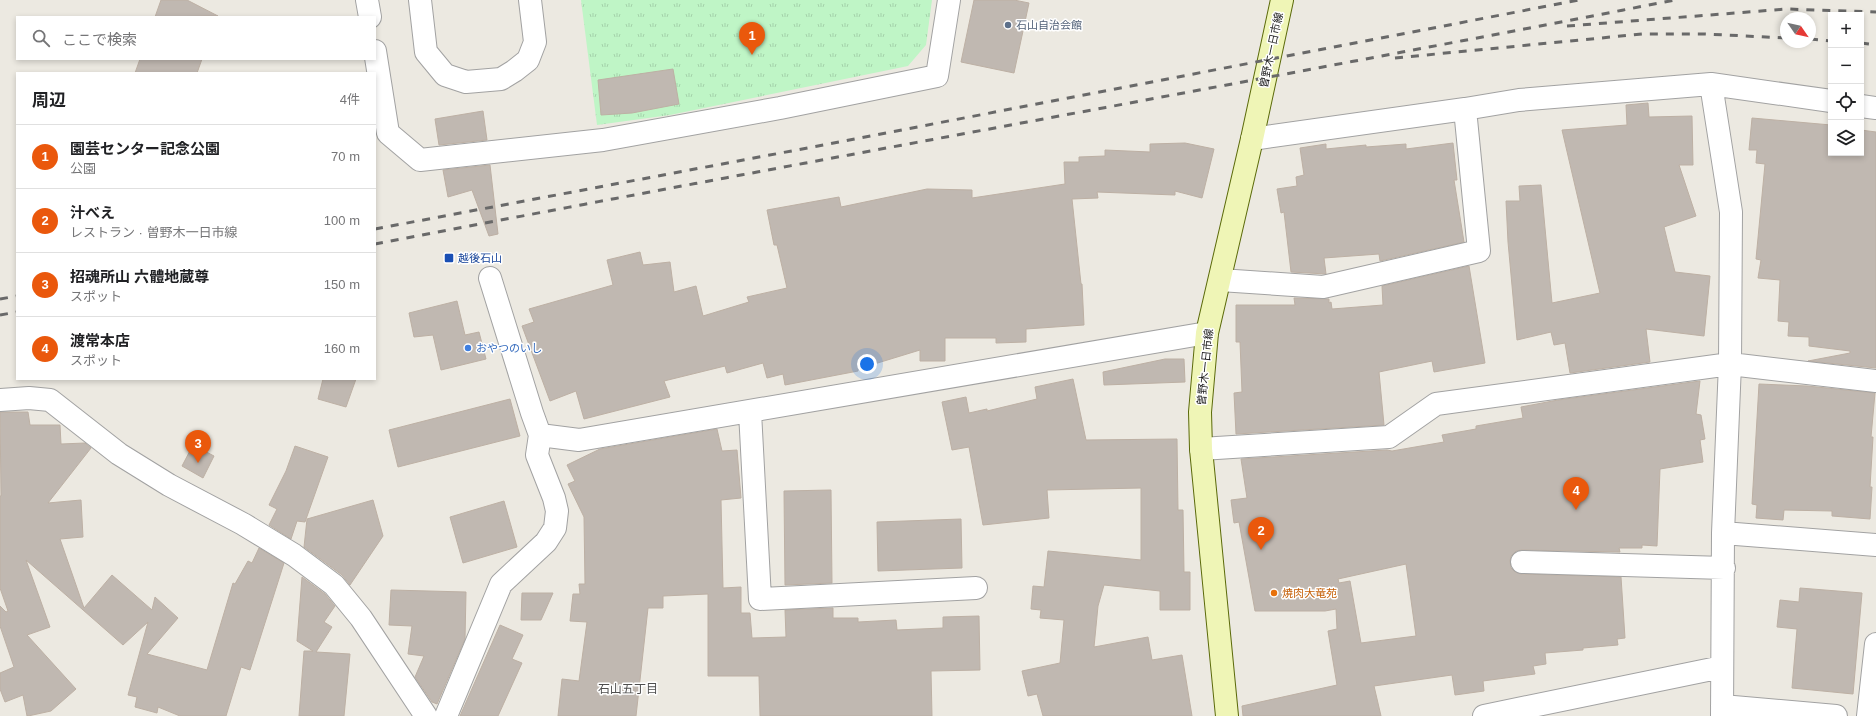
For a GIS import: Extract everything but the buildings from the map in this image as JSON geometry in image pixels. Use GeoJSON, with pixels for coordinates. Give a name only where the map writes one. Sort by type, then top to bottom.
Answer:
{"type":"FeatureCollection","features":[{"type":"Feature","properties":{"kind":"main road","name":"曽野木一日市線"},"geometry":{"type":"LineString","coordinates":[[1227,716],[1201,449],[1200,412],[1207,333],[1252,139],[1282,0]]}},
{"type":"Feature","properties":{"kind":"street"},"geometry":{"type":"LineString","coordinates":[[367,0],[370,16]]}},
{"type":"Feature","properties":{"kind":"street"},"geometry":{"type":"LineString","coordinates":[[420,0],[426,52],[446,75],[466,82],[501,79],[514,72],[528,60],[535,42],[530,0]]}},
{"type":"Feature","properties":{"kind":"street"},"geometry":{"type":"LineString","coordinates":[[376,56],[388,133],[420,160],[603,140],[780,108],[937,76],[949,0]]}},
{"type":"Feature","properties":{"kind":"street"},"geometry":{"type":"LineString","coordinates":[[1252,139],[1519,100],[1711,84],[1828,101]]}},
{"type":"Feature","properties":{"kind":"street"},"geometry":{"type":"LineString","coordinates":[[1711,84],[1731,212],[1730,364],[1723,533],[1722,711],[1836,716]]}},
{"type":"Feature","properties":{"kind":"street"},"geometry":{"type":"LineString","coordinates":[[1864,106],[1876,108]]}},
{"type":"Feature","properties":{"kind":"street"},"geometry":{"type":"LineString","coordinates":[[1220,280],[1323,287],[1480,251],[1465,109]]}},
{"type":"Feature","properties":{"kind":"street"},"geometry":{"type":"LineString","coordinates":[[446,716],[501,584],[546,542],[555,528],[557,511],[554,498],[537,455],[540,435],[490,278]]}},
{"type":"Feature","properties":{"kind":"street"},"geometry":{"type":"LineString","coordinates":[[540,435],[579,440],[1207,333]]}},
{"type":"Feature","properties":{"kind":"street"},"geometry":{"type":"LineString","coordinates":[[1201,449],[1389,437],[1436,404],[1730,364],[1876,381]]}},
{"type":"Feature","properties":{"kind":"street"},"geometry":{"type":"LineString","coordinates":[[0,400],[28,398],[50,400],[119,454],[169,484],[243,524],[294,555],[334,585],[361,618],[426,716]]}},
{"type":"Feature","properties":{"kind":"street"},"geometry":{"type":"LineString","coordinates":[[750,412],[760,599],[976,588]]}},
{"type":"Feature","properties":{"kind":"street"},"geometry":{"type":"LineString","coordinates":[[1723,533],[1876,546]]}},
{"type":"Feature","properties":{"kind":"street"},"geometry":{"type":"LineString","coordinates":[[1522,562],[1724,568]]}},
{"type":"Feature","properties":{"kind":"street"},"geometry":{"type":"LineString","coordinates":[[1868,716],[1876,644]]}},
{"type":"Feature","properties":{"kind":"street"},"geometry":{"type":"LineString","coordinates":[[1484,716],[1722,667]]}},
{"type":"Feature","properties":{"kind":"green space"},"geometry":{"type":"Polygon","coordinates":[[[581,0],[932,0],[926,45],[908,66],[670,115],[597,125],[581,0]]]}},
{"type":"Feature","properties":{"kind":"railway"},"geometry":{"type":"LineString","coordinates":[[376,229],[818,146],[1579,0]]}},
{"type":"Feature","properties":{"kind":"railway"},"geometry":{"type":"LineString","coordinates":[[376,244],[1675,0]]}},
{"type":"Feature","properties":{"kind":"railway"},"geometry":{"type":"LineString","coordinates":[[1567,26],[1787,9],[1876,12]]}},
{"type":"Feature","properties":{"kind":"railway"},"geometry":{"type":"LineString","coordinates":[[1395,58],[1642,34],[1705,34],[1780,38]]}},
{"type":"Feature","properties":{"kind":"railway"},"geometry":{"type":"LineString","coordinates":[[1816,40],[1828,41]]}},
{"type":"Feature","properties":{"kind":"railway"},"geometry":{"type":"LineString","coordinates":[[1864,43],[1876,45]]}},
{"type":"Feature","properties":{"kind":"railway"},"geometry":{"type":"LineString","coordinates":[[0,299],[16,296]]}},
{"type":"Feature","properties":{"kind":"railway"},"geometry":{"type":"LineString","coordinates":[[0,315],[16,312]]}},
{"type":"Feature","properties":{"kind":"place","name":"石山自治会館"},"geometry":{"type":"Point","coordinates":[1008,25]}},
{"type":"Feature","properties":{"kind":"place","name":"園芸センター記念公園"},"geometry":{"type":"Point","coordinates":[752,55]}},
{"type":"Feature","properties":{"kind":"place","name":"越後石山"},"geometry":{"type":"Point","coordinates":[449,258]}},
{"type":"Feature","properties":{"kind":"place","name":"おやつのいし"},"geometry":{"type":"Point","coordinates":[468,348]}},
{"type":"Feature","properties":{"kind":"place","name":"招魂所山 六體地蔵尊"},"geometry":{"type":"Point","coordinates":[198,463]}},
{"type":"Feature","properties":{"kind":"place","name":"渡常本店"},"geometry":{"type":"Point","coordinates":[1576,510]}},
{"type":"Feature","properties":{"kind":"place","name":"汁べえ"},"geometry":{"type":"Point","coordinates":[1261,550]}},
{"type":"Feature","properties":{"kind":"place","name":"焼肉大竜苑"},"geometry":{"type":"Point","coordinates":[1274,593]}},
{"type":"Feature","properties":{"kind":"district","name":"石山五丁目"},"geometry":{"type":"Point","coordinates":[628,689]}}]}
